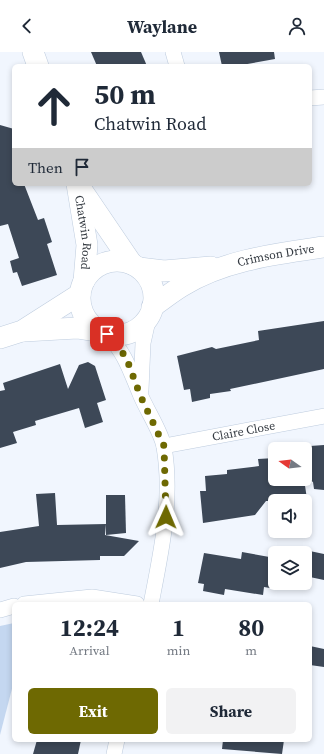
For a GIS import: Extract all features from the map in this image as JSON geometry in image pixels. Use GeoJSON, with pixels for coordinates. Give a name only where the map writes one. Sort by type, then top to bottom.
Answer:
{"type":"FeatureCollection","features":[{"type":"Feature","properties":{"kind":"street"},"geometry":{"type":"LineString","coordinates":[[33,52],[37,64]]}},
{"type":"Feature","properties":{"kind":"street"},"geometry":{"type":"LineString","coordinates":[[173,52],[176,64]]}},
{"type":"Feature","properties":{"kind":"street"},"geometry":{"type":"LineString","coordinates":[[312,98],[324,97]]}},
{"type":"Feature","properties":{"kind":"street","name":"Chatwin Road"},"geometry":{"type":"LineString","coordinates":[[77,186],[87,245],[82,288]]}},
{"type":"Feature","properties":{"kind":"street","name":"Chatwin Road"},"geometry":{"type":"LineString","coordinates":[[78,186],[136,266]]}},
{"type":"Feature","properties":{"kind":"street","name":"Crimson Drive"},"geometry":{"type":"LineString","coordinates":[[151,312],[183,285],[228,266],[268,255],[324,247]]}},
{"type":"Feature","properties":{"kind":"street"},"geometry":{"type":"LineString","coordinates":[[140,395],[143,343],[154,297],[152,286],[147,276],[136,266],[122,261],[110,261],[100,265],[90,272],[82,288],[81,306],[85,317],[92,326],[105,333],[126,357],[140,395],[164,446],[166,488],[165,531],[151,602]]}},
{"type":"Feature","properties":{"kind":"street","name":"Crimson Drive"},"geometry":{"type":"LineString","coordinates":[[136,266],[164,271],[228,266]]}},
{"type":"Feature","properties":{"kind":"street"},"geometry":{"type":"LineString","coordinates":[[22,331],[82,288]]}},
{"type":"Feature","properties":{"kind":"street"},"geometry":{"type":"LineString","coordinates":[[0,338],[22,331],[77,328],[119,335],[131,332],[142,325],[151,312]]}},
{"type":"Feature","properties":{"kind":"street","name":"Claire Close"},"geometry":{"type":"LineString","coordinates":[[164,446],[324,416]]}},
{"type":"Feature","properties":{"kind":"street"},"geometry":{"type":"LineString","coordinates":[[43,602],[92,597],[124,602]]}},
{"type":"Feature","properties":{"kind":"street"},"geometry":{"type":"LineString","coordinates":[[0,610],[12,607]]}},
{"type":"Feature","properties":{"kind":"street"},"geometry":{"type":"LineString","coordinates":[[114,754],[117,742]]}},
{"type":"Feature","properties":{"kind":"shaded area"},"geometry":{"type":"Polygon","coordinates":[[[12,623],[12,689],[0,735],[0,626],[12,623]]]}},
{"type":"Feature","properties":{"kind":"building"},"geometry":{"type":"Polygon","coordinates":[[[91,52],[141,52],[146,64],[96,64],[91,52]]]}},
{"type":"Feature","properties":{"kind":"building"},"geometry":{"type":"Polygon","coordinates":[[[219,52],[274,52],[275,59],[247,64],[222,64],[219,52]]]}},
{"type":"Feature","properties":{"kind":"building"},"geometry":{"type":"Polygon","coordinates":[[[0,125],[12,128],[12,186],[25,186],[38,220],[44,218],[52,242],[47,244],[57,275],[22,286],[17,272],[13,273],[10,261],[19,258],[8,224],[0,226],[0,125]]]}},
{"type":"Feature","properties":{"kind":"building"},"geometry":{"type":"Polygon","coordinates":[[[324,321],[324,369],[230,389],[231,391],[210,394],[210,398],[192,402],[190,389],[184,390],[177,356],[212,347],[216,349],[259,340],[258,331],[324,321]]]}},
{"type":"Feature","properties":{"kind":"building"},"geometry":{"type":"Polygon","coordinates":[[[88,362],[95,366],[106,400],[97,403],[103,422],[85,428],[79,408],[35,421],[36,425],[13,432],[17,443],[0,448],[0,391],[5,390],[3,383],[60,364],[68,389],[79,365],[88,362]]]}},
{"type":"Feature","properties":{"kind":"building"},"geometry":{"type":"Polygon","coordinates":[[[324,445],[324,490],[314,489],[312,481],[312,446],[324,445]]]}},
{"type":"Feature","properties":{"kind":"building"},"geometry":{"type":"Polygon","coordinates":[[[268,458],[268,486],[305,486],[306,494],[268,494],[268,501],[266,501],[255,515],[203,523],[200,491],[206,491],[205,476],[227,474],[227,470],[259,466],[258,459],[268,458]]]}},
{"type":"Feature","properties":{"kind":"building"},"geometry":{"type":"Polygon","coordinates":[[[55,493],[57,525],[106,524],[105,535],[139,541],[124,556],[100,556],[100,560],[26,562],[0,568],[0,532],[39,526],[36,494],[55,493]]]}},
{"type":"Feature","properties":{"kind":"building"},"geometry":{"type":"Polygon","coordinates":[[[106,495],[125,495],[126,533],[106,535],[106,495]]]}},
{"type":"Feature","properties":{"kind":"building"},"geometry":{"type":"Polygon","coordinates":[[[312,551],[324,554],[324,580],[312,577],[312,551]]]}},
{"type":"Feature","properties":{"kind":"building"},"geometry":{"type":"Polygon","coordinates":[[[242,552],[268,557],[268,588],[264,587],[263,595],[225,589],[224,595],[203,591],[204,584],[198,583],[204,553],[241,559],[242,552]]]}},
{"type":"Feature","properties":{"kind":"building"},"geometry":{"type":"Polygon","coordinates":[[[312,646],[324,649],[324,667],[312,665],[312,646]]]}},
{"type":"Feature","properties":{"kind":"building"},"geometry":{"type":"Polygon","coordinates":[[[36,742],[81,742],[78,754],[33,754],[36,742]]]}},
{"type":"Feature","properties":{"kind":"building"},"geometry":{"type":"Polygon","coordinates":[[[223,742],[284,742],[282,754],[222,749],[223,742]]]}},
{"type":"Feature","properties":{"kind":"route"},"geometry":{"type":"LineString","coordinates":[[107,334],[126,357],[140,395],[164,446],[166,517]]}}]}
